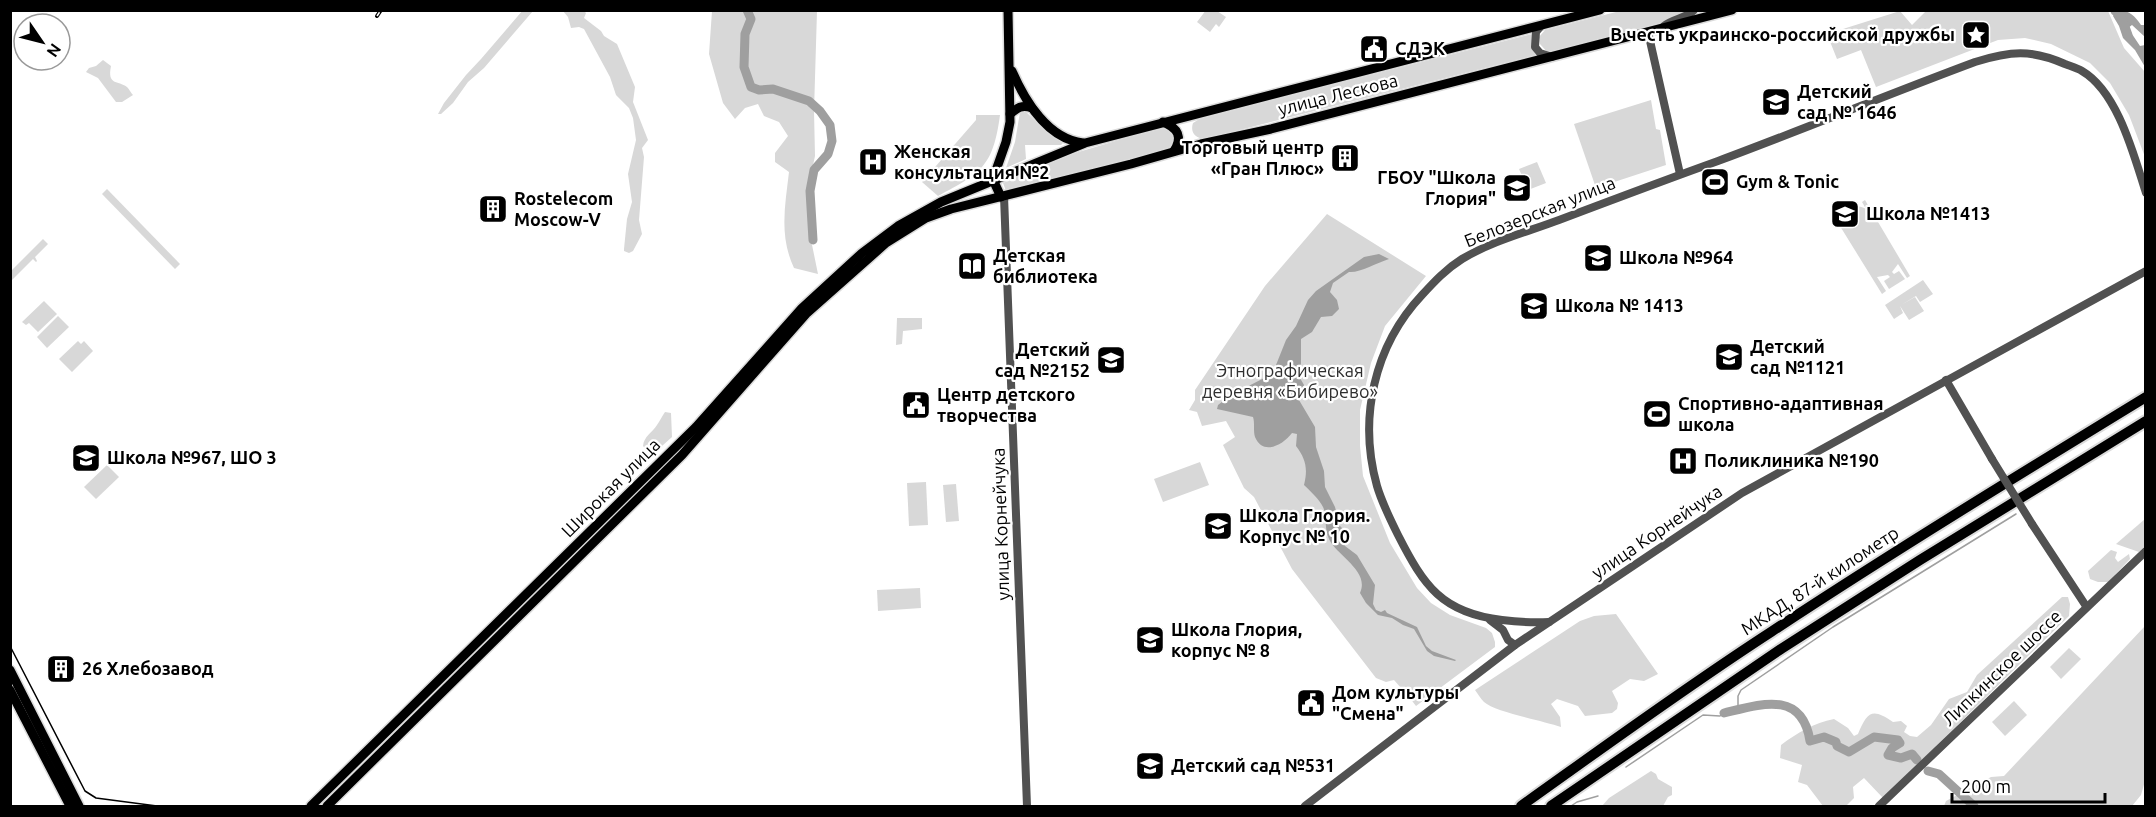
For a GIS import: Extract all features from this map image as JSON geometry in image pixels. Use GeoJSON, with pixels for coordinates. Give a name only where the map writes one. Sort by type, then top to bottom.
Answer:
{"type":"FeatureCollection","features":[{"type":"Feature","properties":{"kind":"highway","name":"МКАД, 87-й километр"},"geometry":{"type":"LineString","coordinates":[[1521,807],[1770,632],[2145,397]]}},
{"type":"Feature","properties":{"kind":"highway","name":"МКАД, 87-й километр"},"geometry":{"type":"LineString","coordinates":[[1551,807],[1791,643],[2145,421]]}},
{"type":"Feature","properties":{"kind":"main road"},"geometry":{"type":"LineString","coordinates":[[1003,199],[994,180],[998,160],[1008,134],[1010,114],[1008,10]]}},
{"type":"Feature","properties":{"kind":"main road","name":"улица Лескова"},"geometry":{"type":"LineString","coordinates":[[941,202],[1086,143],[1600,10]]}},
{"type":"Feature","properties":{"kind":"main road","name":"улица Лескова"},"geometry":{"type":"LineString","coordinates":[[951,209],[1003,199],[1174,151],[1271,129],[1732,10]]}},
{"type":"Feature","properties":{"kind":"main road"},"geometry":{"type":"LineString","coordinates":[[1010,67],[1032,108],[1053,129],[1071,141],[1086,143]]}},
{"type":"Feature","properties":{"kind":"main road"},"geometry":{"type":"LineString","coordinates":[[1010,114],[1019,106],[1032,108]]}},
{"type":"Feature","properties":{"kind":"main road"},"geometry":{"type":"LineString","coordinates":[[1163,122],[1179,134],[1180,140],[1174,151]]}},
{"type":"Feature","properties":{"kind":"main road","name":"Широкая улица"},"geometry":{"type":"LineString","coordinates":[[311,807],[696,427],[802,308],[882,237],[941,202]]}},
{"type":"Feature","properties":{"kind":"main road","name":"Широкая улица"},"geometry":{"type":"LineString","coordinates":[[327,807],[682,455],[814,307],[885,243],[926,219],[951,209]]}},
{"type":"Feature","properties":{"kind":"main road"},"geometry":{"type":"LineString","coordinates":[[622,501],[628,502],[629,509]]}},
{"type":"Feature","properties":{"kind":"main road"},"geometry":{"type":"LineString","coordinates":[[512,608],[510,612],[513,616],[521,615]]}},
{"type":"Feature","properties":{"kind":"main road"},"geometry":{"type":"LineString","coordinates":[[10,670],[79,807]]}},
{"type":"Feature","properties":{"kind":"main road"},"geometry":{"type":"LineString","coordinates":[[10,690],[70,807]]}},
{"type":"Feature","properties":{"kind":"street"},"geometry":{"type":"LineString","coordinates":[[1661,29],[1672,20],[1691,14],[1694,10]]}},
{"type":"Feature","properties":{"kind":"street"},"geometry":{"type":"LineString","coordinates":[[1541,26],[1535,37],[1535,47],[1540,53],[1552,57]]}},
{"type":"Feature","properties":{"kind":"street"},"geometry":{"type":"LineString","coordinates":[[1648,32],[1680,174]]}},
{"type":"Feature","properties":{"kind":"street","name":"Белозерская улица"},"geometry":{"type":"LineString","coordinates":[[1549,622],[1524,623],[1490,620],[1455,607],[1438,595],[1428,585],[1409,556],[1378,489],[1372,462],[1370,420],[1376,380],[1387,346],[1395,329],[1411,307],[1444,272],[1460,260],[1502,240],[1975,62],[2000,54],[2018,52],[2046,56],[2082,72],[2104,92],[2119,118],[2145,193]]}},
{"type":"Feature","properties":{"kind":"street","name":"улица Корнейчука"},"geometry":{"type":"LineString","coordinates":[[1003,199],[1027,807]]}},
{"type":"Feature","properties":{"kind":"street","name":"улица Корнейчука"},"geometry":{"type":"LineString","coordinates":[[1305,807],[1515,645],[1742,493],[2145,271]]}},
{"type":"Feature","properties":{"kind":"street"},"geometry":{"type":"LineString","coordinates":[[1947,380],[1992,459],[2086,606]]}},
{"type":"Feature","properties":{"kind":"street","name":"Липкинское шоссе"},"geometry":{"type":"LineString","coordinates":[[1880,807],[2145,551]]}},
{"type":"Feature","properties":{"kind":"street","name":"Белозерская улица"},"geometry":{"type":"LineString","coordinates":[[1490,620],[1503,630],[1510,642],[1515,645]]}},
{"type":"Feature","properties":{"kind":"street"},"geometry":{"type":"LineString","coordinates":[[1524,623],[1529,631],[1526,638]]}},
{"type":"Feature","properties":{"kind":"street"},"geometry":{"type":"LineString","coordinates":[[1498,626],[1504,645],[1501,656]]}},
{"type":"Feature","properties":{"kind":"green space"},"geometry":{"type":"Polygon","coordinates":[[[523,10],[533,11],[484,68],[468,82],[453,103],[438,114],[466,75],[523,10]]]}},
{"type":"Feature","properties":{"kind":"green space"},"geometry":{"type":"Polygon","coordinates":[[[1206,10],[1217,11],[1226,17],[1219,27],[1216,24],[1210,32],[1197,22],[1206,10]]]}},
{"type":"Feature","properties":{"kind":"green space"},"geometry":{"type":"Polygon","coordinates":[[[563,11],[584,11],[586,13],[584,18],[617,44],[635,87],[633,102],[648,140],[642,148],[644,157],[639,220],[642,234],[633,251],[629,253],[624,249],[627,219],[632,202],[628,174],[636,140],[633,118],[629,108],[616,95],[610,77],[584,29],[571,28],[568,17],[563,11]]]}},
{"type":"Feature","properties":{"kind":"green space"},"geometry":{"type":"Polygon","coordinates":[[[712,11],[817,11],[815,156],[807,193],[810,235],[818,274],[794,268],[786,244],[784,221],[789,172],[775,162],[775,153],[788,136],[779,122],[764,116],[758,104],[745,108],[735,119],[723,103],[709,54],[712,11]]]}},
{"type":"Feature","properties":{"kind":"green space"},"geometry":{"type":"Polygon","coordinates":[[[1620,11],[1691,11],[1665,22],[1548,53],[1540,44],[1539,37],[1545,30],[1620,11]]]}},
{"type":"Feature","properties":{"kind":"green space"},"geometry":{"type":"Polygon","coordinates":[[[1900,11],[1912,25],[1926,11],[2108,11],[2124,48],[2145,72],[2145,157],[2129,115],[2110,83],[2090,63],[2051,44],[2025,38],[1998,40],[1876,87],[1861,50],[1837,59],[1827,34],[1900,11]]]}},
{"type":"Feature","properties":{"kind":"green space"},"geometry":{"type":"Polygon","coordinates":[[[1532,34],[1532,47],[1536,55],[1204,139],[1193,132],[1193,123],[1201,118],[1532,34]]]}},
{"type":"Feature","properties":{"kind":"green space"},"geometry":{"type":"Polygon","coordinates":[[[103,60],[111,66],[112,80],[127,87],[133,95],[122,102],[116,102],[98,78],[86,72],[103,60]]]}},
{"type":"Feature","properties":{"kind":"green space"},"geometry":{"type":"Polygon","coordinates":[[[1651,100],[1656,129],[1660,130],[1666,165],[1596,188],[1574,124],[1651,100]]]}},
{"type":"Feature","properties":{"kind":"green space"},"geometry":{"type":"Polygon","coordinates":[[[1024,110],[1046,131],[1064,142],[1061,145],[1025,145],[1026,159],[1006,168],[1015,142],[1020,112],[1024,110]]]}},
{"type":"Feature","properties":{"kind":"green space"},"geometry":{"type":"Polygon","coordinates":[[[976,115],[1000,115],[989,157],[975,174],[938,196],[922,182],[976,120],[976,115]]]}},
{"type":"Feature","properties":{"kind":"green space"},"geometry":{"type":"Polygon","coordinates":[[[1166,126],[1176,135],[1171,150],[1006,191],[1003,183],[1065,156],[1166,126]]]}},
{"type":"Feature","properties":{"kind":"green space"},"geometry":{"type":"Polygon","coordinates":[[[1537,162],[1546,183],[1528,190],[1519,169],[1537,162]]]}},
{"type":"Feature","properties":{"kind":"green space"},"geometry":{"type":"Polygon","coordinates":[[[107,189],[180,264],[175,269],[102,194],[107,189]]]}},
{"type":"Feature","properties":{"kind":"green space"},"geometry":{"type":"Polygon","coordinates":[[[1865,200],[1910,276],[1907,278],[1898,264],[1892,272],[1894,274],[1899,271],[1905,279],[1889,289],[1884,281],[1890,277],[1888,275],[1877,277],[1886,291],[1882,294],[1835,218],[1839,216],[1844,223],[1845,214],[1850,208],[1857,206],[1866,209],[1862,202],[1865,200]]]}},
{"type":"Feature","properties":{"kind":"green space","name":"Этнографическая деревня «Бибирево»"},"geometry":{"type":"Polygon","coordinates":[[[1327,214],[1426,276],[1385,326],[1371,363],[1360,410],[1363,476],[1390,543],[1417,588],[1431,603],[1450,615],[1486,628],[1492,633],[1495,642],[1495,647],[1416,706],[1406,693],[1401,697],[1397,692],[1401,688],[1394,680],[1386,682],[1376,678],[1292,569],[1254,497],[1244,488],[1223,445],[1235,437],[1226,421],[1202,426],[1197,412],[1189,410],[1195,400],[1195,390],[1265,286],[1327,214]]]}},
{"type":"Feature","properties":{"kind":"green space"},"geometry":{"type":"Polygon","coordinates":[[[43,239],[48,244],[35,257],[37,261],[33,259],[11,281],[11,271],[43,239]]]}},
{"type":"Feature","properties":{"kind":"green space"},"geometry":{"type":"Polygon","coordinates":[[[1923,280],[1933,294],[1920,302],[1916,296],[1901,305],[1915,297],[1924,311],[1909,320],[1900,306],[1903,313],[1894,319],[1885,305],[1923,280]]]}},
{"type":"Feature","properties":{"kind":"green space"},"geometry":{"type":"Polygon","coordinates":[[[44,301],[57,314],[38,332],[29,323],[26,325],[22,322],[44,301]]]}},
{"type":"Feature","properties":{"kind":"green space"},"geometry":{"type":"Polygon","coordinates":[[[58,316],[69,327],[47,348],[37,337],[58,316]]]}},
{"type":"Feature","properties":{"kind":"green space"},"geometry":{"type":"Polygon","coordinates":[[[897,318],[922,318],[922,329],[903,331],[902,344],[896,345],[897,318]]]}},
{"type":"Feature","properties":{"kind":"green space"},"geometry":{"type":"Polygon","coordinates":[[[78,341],[81,344],[84,341],[93,351],[72,372],[59,359],[78,341]]]}},
{"type":"Feature","properties":{"kind":"green space"},"geometry":{"type":"Polygon","coordinates":[[[665,412],[671,413],[672,437],[653,454],[649,453],[643,446],[644,443],[665,412]]]}},
{"type":"Feature","properties":{"kind":"green space"},"geometry":{"type":"Polygon","coordinates":[[[1200,462],[1209,485],[1163,502],[1154,479],[1200,462]]]}},
{"type":"Feature","properties":{"kind":"green space"},"geometry":{"type":"Polygon","coordinates":[[[107,465],[119,477],[96,499],[84,487],[107,465]]]}},
{"type":"Feature","properties":{"kind":"green space"},"geometry":{"type":"Polygon","coordinates":[[[926,482],[928,525],[909,526],[907,483],[926,482]]]}},
{"type":"Feature","properties":{"kind":"green space"},"geometry":{"type":"Polygon","coordinates":[[[956,484],[959,521],[946,522],[943,485],[956,484]]]}},
{"type":"Feature","properties":{"kind":"green space"},"geometry":{"type":"Polygon","coordinates":[[[2145,519],[2145,546],[2139,552],[2116,544],[2145,519]]]}},
{"type":"Feature","properties":{"kind":"green space"},"geometry":{"type":"Polygon","coordinates":[[[2111,550],[2117,552],[2115,558],[2118,562],[2129,554],[2130,559],[2108,582],[2090,579],[2088,571],[2111,550]]]}},
{"type":"Feature","properties":{"kind":"green space"},"geometry":{"type":"Polygon","coordinates":[[[920,588],[921,608],[878,611],[877,590],[920,588]]]}},
{"type":"Feature","properties":{"kind":"green space"},"geometry":{"type":"Polygon","coordinates":[[[2062,597],[2068,597],[2069,616],[1883,798],[1864,778],[1853,787],[1854,798],[1846,806],[1823,806],[1807,785],[1798,782],[1802,765],[1780,758],[1781,745],[1813,726],[1834,719],[1848,728],[1854,736],[1858,734],[1867,717],[1875,713],[1880,714],[1893,722],[1901,721],[1907,726],[1904,732],[1917,737],[1931,725],[1949,699],[1967,692],[1977,675],[2062,597]]]}},
{"type":"Feature","properties":{"kind":"green space"},"geometry":{"type":"Polygon","coordinates":[[[1616,614],[1658,674],[1644,681],[1630,679],[1612,691],[1618,703],[1617,709],[1612,713],[1585,716],[1578,706],[1557,699],[1551,704],[1560,717],[1561,727],[1490,706],[1475,690],[1580,621],[1594,616],[1616,614]]]}},
{"type":"Feature","properties":{"kind":"green space"},"geometry":{"type":"Polygon","coordinates":[[[2145,626],[2145,781],[2141,795],[2132,806],[1944,806],[1946,801],[1991,777],[2004,776],[2145,626]]]}},
{"type":"Feature","properties":{"kind":"green space"},"geometry":{"type":"Polygon","coordinates":[[[2069,648],[2081,659],[2061,679],[2050,667],[2069,648]]]}},
{"type":"Feature","properties":{"kind":"green space"},"geometry":{"type":"Polygon","coordinates":[[[2014,701],[2027,715],[2005,736],[1992,722],[2014,701]]]}},
{"type":"Feature","properties":{"kind":"green space"},"geometry":{"type":"Polygon","coordinates":[[[1651,771],[1658,779],[1672,787],[1672,795],[1668,797],[1663,806],[1602,806],[1609,798],[1651,771]]]}},
{"type":"Feature","properties":{"kind":"shaded area"},"geometry":{"type":"Polygon","coordinates":[[[2115,11],[2127,12],[2141,25],[2145,25],[2145,37],[2132,25],[2128,28],[2140,46],[2145,45],[2145,67],[2135,50],[2123,38],[2113,16],[2115,11]]]}},
{"type":"Feature","properties":{"kind":"shaded area"},"geometry":{"type":"Polygon","coordinates":[[[1379,254],[1389,259],[1349,272],[1333,283],[1330,292],[1337,300],[1339,309],[1332,316],[1321,317],[1312,332],[1301,339],[1301,364],[1296,371],[1296,376],[1304,385],[1299,400],[1315,427],[1316,447],[1324,471],[1325,487],[1343,529],[1345,546],[1357,555],[1375,585],[1373,604],[1376,610],[1381,612],[1385,610],[1417,627],[1426,646],[1455,661],[1434,656],[1427,651],[1414,629],[1392,618],[1378,615],[1366,603],[1360,593],[1362,585],[1357,571],[1329,539],[1323,507],[1304,485],[1305,464],[1296,446],[1297,434],[1292,433],[1273,447],[1263,446],[1255,437],[1253,417],[1217,409],[1218,405],[1231,395],[1268,376],[1274,370],[1286,340],[1296,326],[1308,300],[1316,291],[1364,257],[1379,254]]]}},
{"type":"Feature","properties":{"kind":"waterway"},"geometry":{"type":"LineString","coordinates":[[747,10],[751,19],[745,34],[744,67],[751,87],[759,90],[773,89],[809,101],[830,125],[832,141],[828,154],[814,170],[810,191],[813,240]]}},
{"type":"Feature","properties":{"kind":"waterway"},"geometry":{"type":"LineString","coordinates":[[2115,11],[2120,13],[2128,35]]}},
{"type":"Feature","properties":{"kind":"waterway"},"geometry":{"type":"LineString","coordinates":[[1738,710],[1738,696],[1741,690],[1833,627],[2016,514]]}},
{"type":"Feature","properties":{"kind":"waterway"},"geometry":{"type":"LineString","coordinates":[[1724,713],[1752,706],[1778,704],[1789,707],[1798,714],[1806,725],[1810,741],[1824,737],[1836,742],[1837,746],[1849,752],[1874,737],[1898,740],[1900,743],[1892,748],[1888,755],[1901,758],[1912,754],[1917,760]]}},
{"type":"Feature","properties":{"kind":"waterway"},"geometry":{"type":"LineString","coordinates":[[1626,767],[1703,715],[1720,716],[1724,713]]}},
{"type":"Feature","properties":{"kind":"waterway"},"geometry":{"type":"LineString","coordinates":[[1928,771],[1939,774],[1974,806]]}},
{"type":"Feature","properties":{"kind":"waterway"},"geometry":{"type":"LineString","coordinates":[[1571,806],[1598,796]]}},
{"type":"Feature","properties":{"kind":"tram line"},"geometry":{"type":"LineString","coordinates":[[10,646],[85,791],[96,798],[157,806]]}},
{"type":"Feature","properties":{"kind":"railway"},"geometry":{"type":"LineString","coordinates":[[377,16],[381,10]]}},
{"type":"Feature","properties":{"kind":"place","name":"В честь украинско-российской дружбы"},"geometry":{"type":"Point","coordinates":[1976,35]}},
{"type":"Feature","properties":{"kind":"place","name":"СДЭК"},"geometry":{"type":"Point","coordinates":[1374,49]}},
{"type":"Feature","properties":{"kind":"place","name":"Детский сад № 1646"},"geometry":{"type":"Point","coordinates":[1776,102]}},
{"type":"Feature","properties":{"kind":"place","name":"Торговый центр «Гран Плюс»"},"geometry":{"type":"Point","coordinates":[1345,158]}},
{"type":"Feature","properties":{"kind":"place","name":"Женская консультация №2"},"geometry":{"type":"Point","coordinates":[873,162]}},
{"type":"Feature","properties":{"kind":"place","name":"Gym & Tonic"},"geometry":{"type":"Point","coordinates":[1715,182]}},
{"type":"Feature","properties":{"kind":"place","name":"ГБОУ \"Школа Глория\""},"geometry":{"type":"Point","coordinates":[1517,188]}},
{"type":"Feature","properties":{"kind":"place","name":"Rostelecom Moscow-V"},"geometry":{"type":"Point","coordinates":[493,209]}},
{"type":"Feature","properties":{"kind":"place","name":"Школа №1413"},"geometry":{"type":"Point","coordinates":[1845,214]}},
{"type":"Feature","properties":{"kind":"place","name":"Школа №964"},"geometry":{"type":"Point","coordinates":[1598,258]}},
{"type":"Feature","properties":{"kind":"place","name":"Детская библиотека"},"geometry":{"type":"Point","coordinates":[972,266]}},
{"type":"Feature","properties":{"kind":"place","name":"Школа № 1413"},"geometry":{"type":"Point","coordinates":[1534,306]}},
{"type":"Feature","properties":{"kind":"place","name":"Детский сад №1121"},"geometry":{"type":"Point","coordinates":[1729,357]}},
{"type":"Feature","properties":{"kind":"place","name":"Детский сад №2152"},"geometry":{"type":"Point","coordinates":[1111,360]}},
{"type":"Feature","properties":{"kind":"place","name":"Центр детского творчества"},"geometry":{"type":"Point","coordinates":[916,405]}},
{"type":"Feature","properties":{"kind":"place","name":"Спортивно-адаптивная школа"},"geometry":{"type":"Point","coordinates":[1657,414]}},
{"type":"Feature","properties":{"kind":"place","name":"Школа №967, ШО 3"},"geometry":{"type":"Point","coordinates":[86,458]}},
{"type":"Feature","properties":{"kind":"place","name":"Поликлиника №190"},"geometry":{"type":"Point","coordinates":[1683,461]}},
{"type":"Feature","properties":{"kind":"place","name":"Школа Глория. Корпус № 10"},"geometry":{"type":"Point","coordinates":[1218,526]}},
{"type":"Feature","properties":{"kind":"place","name":"Школа Глория, корпус № 8"},"geometry":{"type":"Point","coordinates":[1150,640]}},
{"type":"Feature","properties":{"kind":"place","name":"26 Хлебозавод"},"geometry":{"type":"Point","coordinates":[61,669]}},
{"type":"Feature","properties":{"kind":"place","name":"Дом культуры \"Смена\""},"geometry":{"type":"Point","coordinates":[1311,703]}},
{"type":"Feature","properties":{"kind":"place","name":"Детский сад №531"},"geometry":{"type":"Point","coordinates":[1150,766]}}]}
